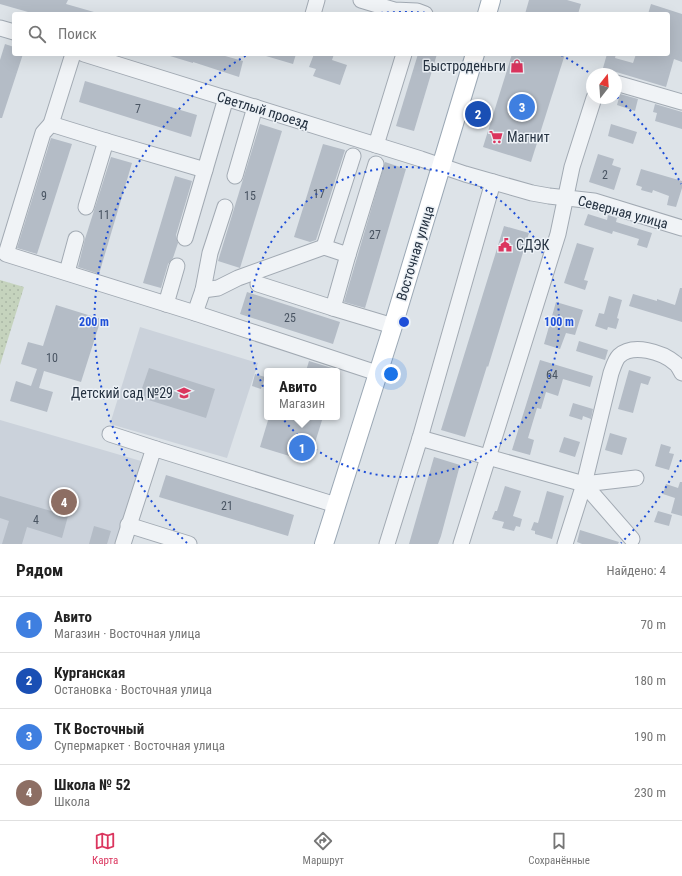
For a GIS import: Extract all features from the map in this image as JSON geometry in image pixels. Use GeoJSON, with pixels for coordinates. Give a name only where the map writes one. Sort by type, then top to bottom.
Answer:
{"type":"FeatureCollection","features":[{"type":"Feature","properties":{"kind":"main road"},"geometry":{"type":"LineString","coordinates":[[488,12],[491,0]]}},
{"type":"Feature","properties":{"kind":"main road","name":"Восточная улица"},"geometry":{"type":"LineString","coordinates":[[324,544],[474,56]]}},
{"type":"Feature","properties":{"kind":"street"},"geometry":{"type":"LineString","coordinates":[[314,12],[317,0]]}},
{"type":"Feature","properties":{"kind":"street"},"geometry":{"type":"LineString","coordinates":[[367,6],[411,12]]}},
{"type":"Feature","properties":{"kind":"street"},"geometry":{"type":"LineString","coordinates":[[0,28],[12,31]]}},
{"type":"Feature","properties":{"kind":"street"},"geometry":{"type":"LineString","coordinates":[[73,56],[51,124],[43,132],[6,254],[195,313],[377,373]]}},
{"type":"Feature","properties":{"kind":"street","name":"Светлый проезд"},"geometry":{"type":"LineString","coordinates":[[90,56],[493,182]]}},
{"type":"Feature","properties":{"kind":"street"},"geometry":{"type":"LineString","coordinates":[[376,145],[403,56]]}},
{"type":"Feature","properties":{"kind":"street"},"geometry":{"type":"LineString","coordinates":[[622,86],[682,102]]}},
{"type":"Feature","properties":{"kind":"street"},"geometry":{"type":"LineString","coordinates":[[185,238],[226,98]]}},
{"type":"Feature","properties":{"kind":"street"},"geometry":{"type":"LineString","coordinates":[[460,544],[558,234],[572,167],[592,104]]}},
{"type":"Feature","properties":{"kind":"street"},"geometry":{"type":"LineString","coordinates":[[235,176],[255,107]]}},
{"type":"Feature","properties":{"kind":"street"},"geometry":{"type":"LineString","coordinates":[[51,124],[205,170]]}},
{"type":"Feature","properties":{"kind":"street"},"geometry":{"type":"LineString","coordinates":[[86,207],[106,141]]}},
{"type":"Feature","properties":{"kind":"street"},"geometry":{"type":"LineString","coordinates":[[324,247],[353,156]]}},
{"type":"Feature","properties":{"kind":"street"},"geometry":{"type":"LineString","coordinates":[[333,308],[376,164]]}},
{"type":"Feature","properties":{"kind":"street"},"geometry":{"type":"LineString","coordinates":[[387,544],[420,438],[493,182]]}},
{"type":"Feature","properties":{"kind":"street","name":"Северная улица"},"geometry":{"type":"LineString","coordinates":[[493,182],[532,193],[594,201],[682,228]]}},
{"type":"Feature","properties":{"kind":"street"},"geometry":{"type":"LineString","coordinates":[[195,313],[203,290],[210,253],[225,207]]}},
{"type":"Feature","properties":{"kind":"street"},"geometry":{"type":"LineString","coordinates":[[67,272],[76,239]]}},
{"type":"Feature","properties":{"kind":"street"},"geometry":{"type":"LineString","coordinates":[[203,290],[218,288],[238,278],[324,247],[348,255]]}},
{"type":"Feature","properties":{"kind":"street"},"geometry":{"type":"LineString","coordinates":[[166,304],[177,266]]}},
{"type":"Feature","properties":{"kind":"street"},"geometry":{"type":"LineString","coordinates":[[258,284],[392,326]]}},
{"type":"Feature","properties":{"kind":"street"},"geometry":{"type":"LineString","coordinates":[[565,544],[584,484],[611,373],[618,357],[627,351],[639,349],[658,354],[675,363],[682,373]]}},
{"type":"Feature","properties":{"kind":"street"},"geometry":{"type":"LineString","coordinates":[[110,434],[336,505]]}},
{"type":"Feature","properties":{"kind":"street"},"geometry":{"type":"LineString","coordinates":[[420,438],[584,484],[636,478]]}},
{"type":"Feature","properties":{"kind":"street"},"geometry":{"type":"LineString","coordinates":[[123,544],[152,454],[156,449]]}},
{"type":"Feature","properties":{"kind":"street"},"geometry":{"type":"LineString","coordinates":[[584,484],[632,538]]}},
{"type":"Feature","properties":{"kind":"street"},"geometry":{"type":"LineString","coordinates":[[128,525],[188,544]]}},
{"type":"Feature","properties":{"kind":"shaded area","name":"Детский сад №29"},"geometry":{"type":"Polygon","coordinates":[[[140,327],[258,363],[227,458],[110,424],[140,327]]]}},
{"type":"Feature","properties":{"kind":"shaded area"},"geometry":{"type":"Polygon","coordinates":[[[0,420],[141,461],[116,544],[0,544],[0,420]]]}},
{"type":"Feature","properties":{"kind":"green space"},"geometry":{"type":"Polygon","coordinates":[[[0,280],[24,287],[0,365],[0,280]]]}},
{"type":"Feature","properties":{"kind":"building"},"geometry":{"type":"Polygon","coordinates":[[[0,0],[68,0],[66,4],[94,12],[28,12],[0,4],[0,0]]]}},
{"type":"Feature","properties":{"kind":"building"},"geometry":{"type":"Polygon","coordinates":[[[529,0],[567,0],[581,4],[579,12],[526,12],[529,0]]]}},
{"type":"Feature","properties":{"kind":"building"},"geometry":{"type":"Polygon","coordinates":[[[651,4],[682,14],[682,62],[674,59],[666,87],[622,74],[622,68],[603,68],[606,56],[616,56],[615,58],[633,63],[635,56],[670,56],[670,12],[649,12],[651,4]]]}},
{"type":"Feature","properties":{"kind":"building"},"geometry":{"type":"Polygon","coordinates":[[[5,44],[12,46],[12,56],[22,56],[2,118],[0,118],[0,60],[5,44]]]}},
{"type":"Feature","properties":{"kind":"building"},"geometry":{"type":"Polygon","coordinates":[[[170,56],[225,56],[243,61],[239,77],[170,56]]]}},
{"type":"Feature","properties":{"kind":"building"},"geometry":{"type":"Polygon","coordinates":[[[266,56],[295,56],[293,64],[266,56]]]}},
{"type":"Feature","properties":{"kind":"building"},"geometry":{"type":"Polygon","coordinates":[[[313,56],[333,56],[332,60],[347,65],[340,85],[313,76],[316,69],[309,67],[313,56]]]}},
{"type":"Feature","properties":{"kind":"building"},"geometry":{"type":"Polygon","coordinates":[[[417,56],[436,56],[414,131],[396,126],[417,56]]]}},
{"type":"Feature","properties":{"kind":"building"},"geometry":{"type":"Polygon","coordinates":[[[511,56],[564,56],[531,162],[483,147],[511,56]]]}},
{"type":"Feature","properties":{"kind":"building"},"geometry":{"type":"Polygon","coordinates":[[[85,81],[197,115],[191,137],[79,102],[85,81]]]}},
{"type":"Feature","properties":{"kind":"building"},"geometry":{"type":"Polygon","coordinates":[[[622,95],[638,99],[635,111],[617,105],[622,104],[622,95]]]}},
{"type":"Feature","properties":{"kind":"building"},"geometry":{"type":"Polygon","coordinates":[[[655,104],[682,112],[682,129],[655,121],[657,113],[653,112],[655,104]]]}},
{"type":"Feature","properties":{"kind":"building"},"geometry":{"type":"Polygon","coordinates":[[[260,124],[282,131],[240,268],[218,261],[260,124]]]}},
{"type":"Feature","properties":{"kind":"building"},"geometry":{"type":"Polygon","coordinates":[[[611,124],[637,132],[633,144],[608,136],[611,124]]]}},
{"type":"Feature","properties":{"kind":"building"},"geometry":{"type":"Polygon","coordinates":[[[51,138],[72,144],[37,254],[17,248],[51,138]]]}},
{"type":"Feature","properties":{"kind":"building"},"geometry":{"type":"Polygon","coordinates":[[[323,144],[345,150],[316,240],[310,242],[294,237],[323,144]]]}},
{"type":"Feature","properties":{"kind":"building"},"geometry":{"type":"Polygon","coordinates":[[[598,154],[614,159],[612,165],[621,168],[614,190],[589,182],[598,154]]]}},
{"type":"Feature","properties":{"kind":"building"},"geometry":{"type":"Polygon","coordinates":[[[111,157],[132,163],[99,274],[78,267],[85,239],[111,157]]]}},
{"type":"Feature","properties":{"kind":"building"},"geometry":{"type":"Polygon","coordinates":[[[385,162],[406,169],[365,308],[344,302],[385,162]]]}},
{"type":"Feature","properties":{"kind":"building"},"geometry":{"type":"Polygon","coordinates":[[[641,169],[682,181],[682,188],[676,207],[667,205],[669,196],[653,190],[652,193],[641,190],[642,187],[636,185],[641,169]]]}},
{"type":"Feature","properties":{"kind":"building"},"geometry":{"type":"Polygon","coordinates":[[[175,176],[192,181],[176,235],[178,243],[173,258],[168,264],[161,288],[143,283],[175,176]]]}},
{"type":"Feature","properties":{"kind":"building"},"geometry":{"type":"Polygon","coordinates":[[[588,214],[607,220],[608,215],[617,218],[616,222],[652,233],[647,248],[637,245],[639,239],[613,231],[612,234],[584,225],[588,214]]]}},
{"type":"Feature","properties":{"kind":"building"},"geometry":{"type":"Polygon","coordinates":[[[504,226],[529,233],[465,437],[441,430],[504,226]]]}},
{"type":"Feature","properties":{"kind":"building"},"geometry":{"type":"Polygon","coordinates":[[[577,243],[594,248],[584,280],[588,281],[585,290],[564,283],[577,243]]]}},
{"type":"Feature","properties":{"kind":"building"},"geometry":{"type":"Polygon","coordinates":[[[680,288],[682,288],[682,322],[629,306],[633,294],[657,301],[657,299],[675,305],[680,288]]]}},
{"type":"Feature","properties":{"kind":"building"},"geometry":{"type":"Polygon","coordinates":[[[247,292],[340,322],[333,344],[240,314],[247,292]]]}},
{"type":"Feature","properties":{"kind":"building"},"geometry":{"type":"Polygon","coordinates":[[[609,296],[622,300],[617,318],[619,319],[616,329],[608,327],[607,330],[595,326],[599,313],[604,314],[609,296]]]}},
{"type":"Feature","properties":{"kind":"building"},"geometry":{"type":"Polygon","coordinates":[[[556,302],[583,310],[575,335],[566,333],[560,349],[544,344],[556,302]]]}},
{"type":"Feature","properties":{"kind":"building"},"geometry":{"type":"Polygon","coordinates":[[[56,305],[101,319],[81,382],[44,371],[39,388],[53,392],[47,412],[10,401],[16,381],[31,386],[37,369],[21,364],[28,342],[43,346],[56,305]]]}},
{"type":"Feature","properties":{"kind":"building"},"geometry":{"type":"Polygon","coordinates":[[[579,341],[608,350],[605,360],[576,351],[579,341]]]}},
{"type":"Feature","properties":{"kind":"building"},"geometry":{"type":"Polygon","coordinates":[[[540,360],[593,376],[590,387],[563,379],[558,396],[546,392],[541,409],[537,408],[528,438],[534,440],[530,455],[512,450],[540,360]]]}},
{"type":"Feature","properties":{"kind":"building"},"geometry":{"type":"Polygon","coordinates":[[[309,361],[332,368],[307,368],[309,361]]]}},
{"type":"Feature","properties":{"kind":"building"},"geometry":{"type":"Polygon","coordinates":[[[149,368],[215,389],[206,418],[139,397],[149,368]]]}},
{"type":"Feature","properties":{"kind":"building"},"geometry":{"type":"Polygon","coordinates":[[[629,370],[651,377],[648,385],[641,383],[633,413],[618,409],[629,370]]]}},
{"type":"Feature","properties":{"kind":"building"},"geometry":{"type":"Polygon","coordinates":[[[255,374],[264,377],[261,389],[252,386],[255,374]]]}},
{"type":"Feature","properties":{"kind":"building"},"geometry":{"type":"Polygon","coordinates":[[[573,403],[593,409],[591,419],[583,416],[582,420],[569,416],[573,403]]]}},
{"type":"Feature","properties":{"kind":"building"},"geometry":{"type":"Polygon","coordinates":[[[268,420],[322,420],[309,462],[260,447],[268,420]]]}},
{"type":"Feature","properties":{"kind":"building"},"geometry":{"type":"Polygon","coordinates":[[[610,433],[627,438],[622,455],[605,450],[610,433]]]}},
{"type":"Feature","properties":{"kind":"building"},"geometry":{"type":"Polygon","coordinates":[[[564,437],[580,442],[575,457],[559,452],[564,437]]]}},
{"type":"Feature","properties":{"kind":"building"},"geometry":{"type":"Polygon","coordinates":[[[661,444],[671,447],[669,453],[674,454],[669,470],[655,466],[661,444]]]}},
{"type":"Feature","properties":{"kind":"building"},"geometry":{"type":"Polygon","coordinates":[[[434,457],[460,465],[441,536],[438,544],[409,544],[434,457]]]}},
{"type":"Feature","properties":{"kind":"building"},"geometry":{"type":"Polygon","coordinates":[[[166,475],[294,515],[288,536],[159,497],[166,475]]]}},
{"type":"Feature","properties":{"kind":"building"},"geometry":{"type":"Polygon","coordinates":[[[680,482],[682,482],[682,516],[671,513],[675,498],[663,494],[666,484],[678,488],[680,482]]]}},
{"type":"Feature","properties":{"kind":"building"},"geometry":{"type":"Polygon","coordinates":[[[505,486],[521,491],[513,516],[522,519],[520,527],[516,526],[514,531],[502,528],[504,522],[492,519],[495,511],[497,511],[505,486]]]}},
{"type":"Feature","properties":{"kind":"building"},"geometry":{"type":"Polygon","coordinates":[[[547,491],[564,496],[552,539],[535,534],[535,531],[531,530],[534,522],[538,523],[547,491]]]}},
{"type":"Feature","properties":{"kind":"building"},"geometry":{"type":"Polygon","coordinates":[[[0,496],[68,516],[62,538],[27,527],[22,544],[2,544],[9,521],[0,518],[0,496]]]}},
{"type":"Feature","properties":{"kind":"building"},"geometry":{"type":"Polygon","coordinates":[[[658,511],[672,515],[669,526],[654,522],[658,511]]]}},
{"type":"Feature","properties":{"kind":"building"},"geometry":{"type":"Polygon","coordinates":[[[94,526],[111,531],[107,544],[89,544],[94,526]]]}},
{"type":"Feature","properties":{"kind":"building"},"geometry":{"type":"Polygon","coordinates":[[[580,530],[619,542],[618,544],[582,544],[577,542],[580,530]]]}},
{"type":"Feature","properties":{"kind":"place","name":"Быстроденьги"},"geometry":{"type":"Point","coordinates":[517,66]}},
{"type":"Feature","properties":{"kind":"place","name":"ТК Восточный"},"geometry":{"type":"Point","coordinates":[522,107]}},
{"type":"Feature","properties":{"kind":"place","name":"Курганская"},"geometry":{"type":"Point","coordinates":[478,114]}},
{"type":"Feature","properties":{"kind":"place","name":"Магнит"},"geometry":{"type":"Point","coordinates":[496,137]}},
{"type":"Feature","properties":{"kind":"place","name":"СДЭК"},"geometry":{"type":"Point","coordinates":[505,245]}},
{"type":"Feature","properties":{"kind":"place","name":"Детский сад №29"},"geometry":{"type":"Point","coordinates":[184,393]}},
{"type":"Feature","properties":{"kind":"place","name":"Авито"},"geometry":{"type":"Point","coordinates":[302,448]}},
{"type":"Feature","properties":{"kind":"place","name":"Школа № 52"},"geometry":{"type":"Point","coordinates":[64,502]}}]}
